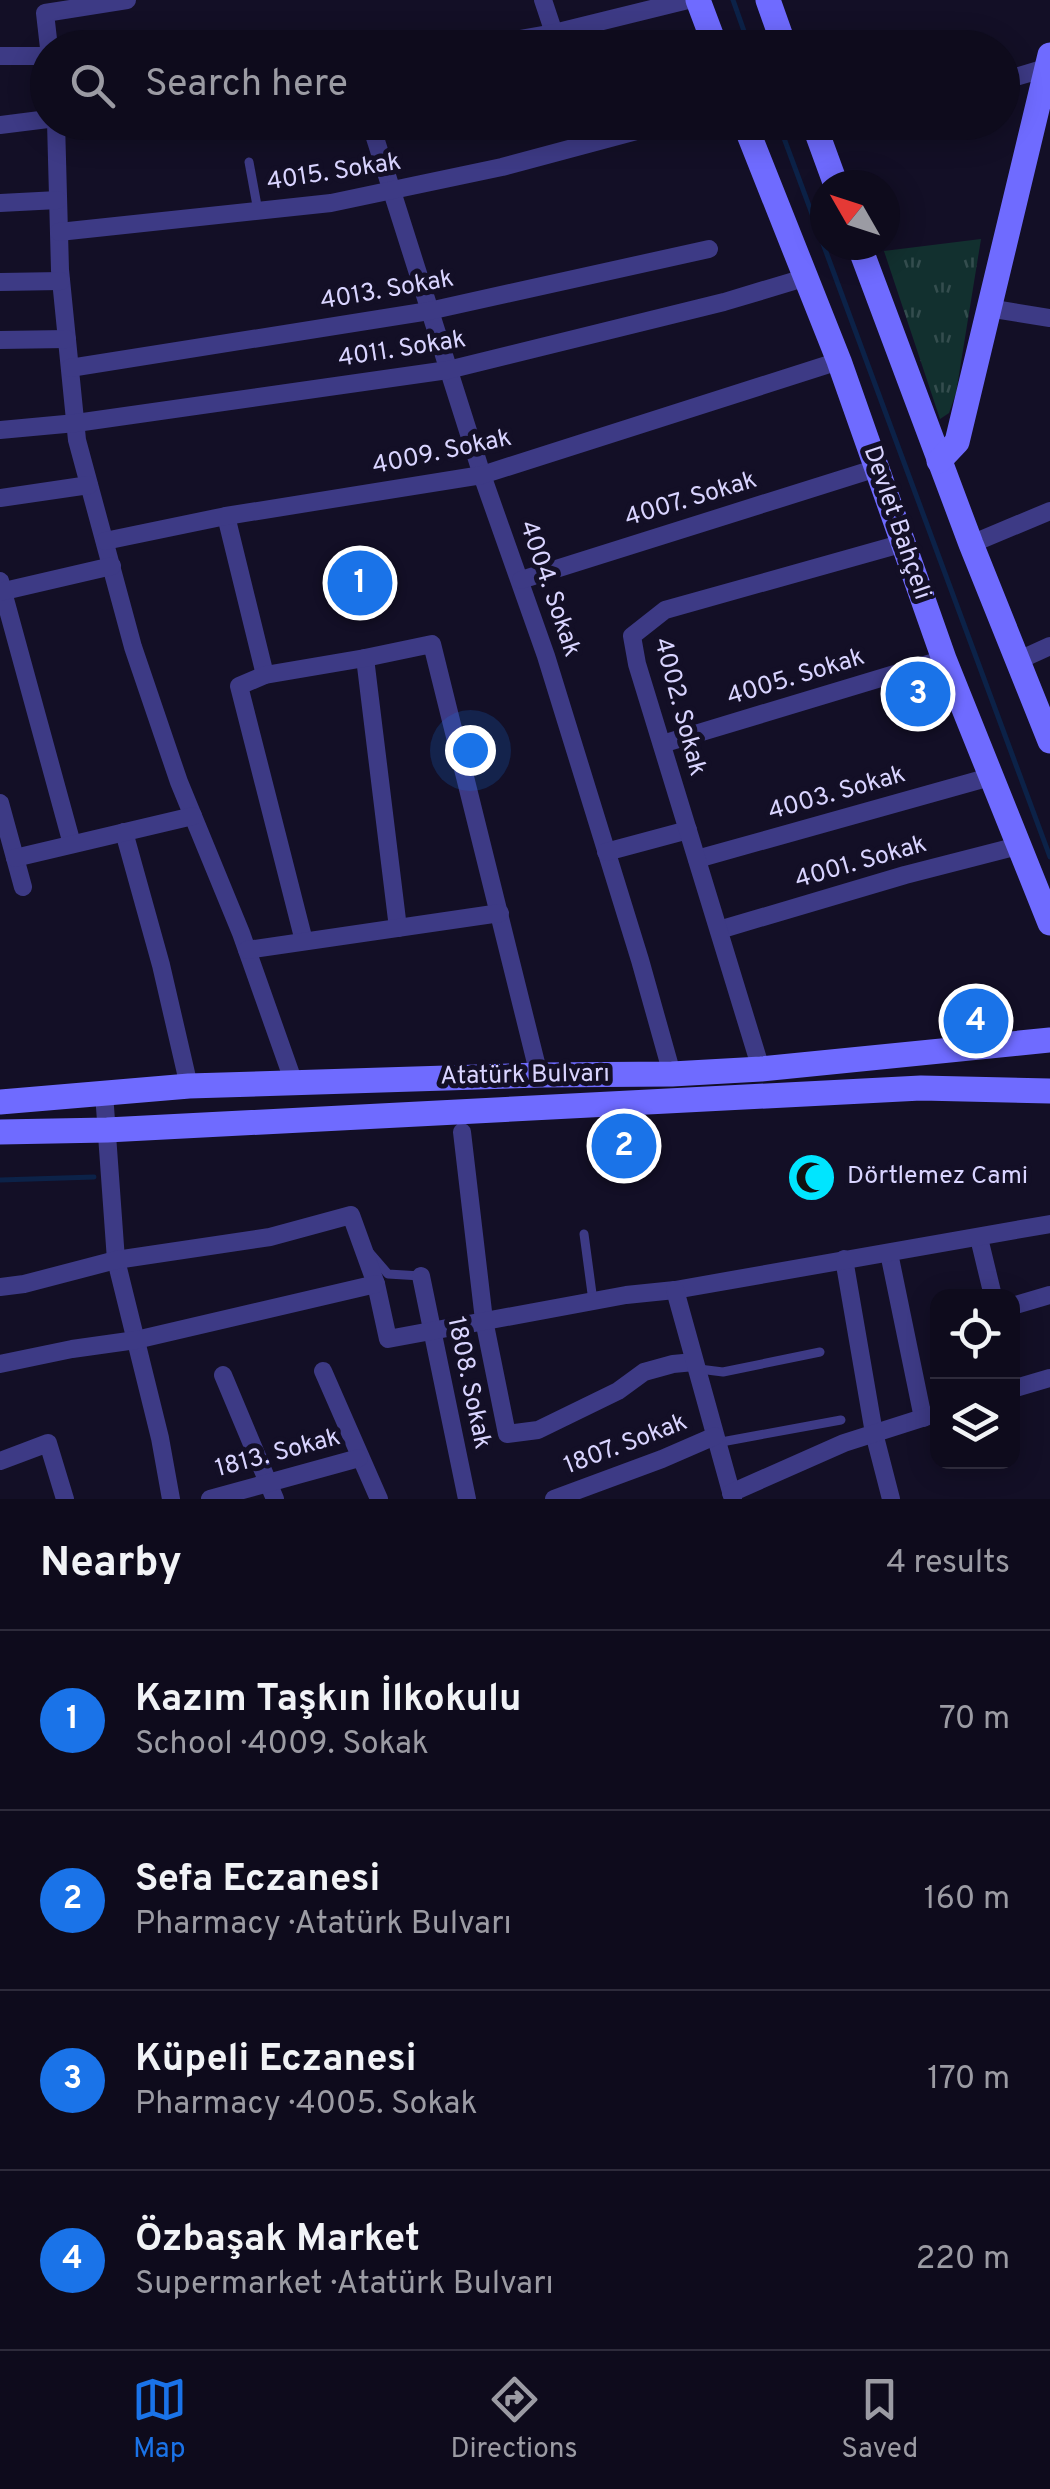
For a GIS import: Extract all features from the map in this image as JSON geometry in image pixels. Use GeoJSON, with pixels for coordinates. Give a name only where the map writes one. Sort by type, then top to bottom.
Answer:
{"type":"FeatureCollection","features":[{"type":"Feature","properties":{"kind":"main road"},"geometry":{"type":"LineString","coordinates":[[698,0],[709,30]]}},
{"type":"Feature","properties":{"kind":"main road"},"geometry":{"type":"LineString","coordinates":[[768,0],[779,30]]}},
{"type":"Feature","properties":{"kind":"main road"},"geometry":{"type":"LineString","coordinates":[[939,461],[957,442],[1048,64]]}},
{"type":"Feature","properties":{"kind":"main road","name":"Devlet Bahçeli"},"geometry":{"type":"LineString","coordinates":[[751,140],[838,361],[944,660],[1050,923]]}},
{"type":"Feature","properties":{"kind":"main road"},"geometry":{"type":"LineString","coordinates":[[820,140],[831,170]]}},
{"type":"Feature","properties":{"kind":"main road"},"geometry":{"type":"LineString","coordinates":[[864,260],[1050,742]]}},
{"type":"Feature","properties":{"kind":"main road","name":"Atatürk Bulvarı"},"geometry":{"type":"LineString","coordinates":[[0,1102],[190,1086],[672,1074],[1050,1040]]}},
{"type":"Feature","properties":{"kind":"main road","name":"Atatürk Bulvarı"},"geometry":{"type":"LineString","coordinates":[[0,1132],[107,1130],[920,1088],[1050,1091]]}},
{"type":"Feature","properties":{"kind":"street"},"geometry":{"type":"LineString","coordinates":[[47,30],[45,13],[126,0]]}},
{"type":"Feature","properties":{"kind":"street"},"geometry":{"type":"LineString","coordinates":[[543,0],[553,30]]}},
{"type":"Feature","properties":{"kind":"street"},"geometry":{"type":"LineString","coordinates":[[566,30],[688,0]]}},
{"type":"Feature","properties":{"kind":"street"},"geometry":{"type":"LineString","coordinates":[[0,56],[30,56]]}},
{"type":"Feature","properties":{"kind":"street"},"geometry":{"type":"LineString","coordinates":[[1020,75],[1048,64]]}},
{"type":"Feature","properties":{"kind":"street"},"geometry":{"type":"LineString","coordinates":[[0,125],[30,121]]}},
{"type":"Feature","properties":{"kind":"street"},"geometry":{"type":"LineString","coordinates":[[56,140],[61,281],[78,440],[134,647],[294,1083]]}},
{"type":"Feature","properties":{"kind":"street","name":"4004. Sokak"},"geometry":{"type":"LineString","coordinates":[[376,140],[482,475],[521,580],[672,1074]]}},
{"type":"Feature","properties":{"kind":"street","name":"4015. Sokak"},"geometry":{"type":"LineString","coordinates":[[59,232],[331,204],[502,167],[603,140]]}},
{"type":"Feature","properties":{"kind":"street"},"geometry":{"type":"LineString","coordinates":[[0,203],[58,200]]}},
{"type":"Feature","properties":{"kind":"street","name":"4013. Sokak"},"geometry":{"type":"LineString","coordinates":[[70,368],[430,311],[709,249]]}},
{"type":"Feature","properties":{"kind":"street","name":"4011. Sokak"},"geometry":{"type":"LineString","coordinates":[[0,430],[76,423],[448,370],[724,302],[804,278]]}},
{"type":"Feature","properties":{"kind":"street"},"geometry":{"type":"LineString","coordinates":[[0,282],[61,281]]}},
{"type":"Feature","properties":{"kind":"street"},"geometry":{"type":"LineString","coordinates":[[988,308],[1050,318]]}},
{"type":"Feature","properties":{"kind":"street"},"geometry":{"type":"LineString","coordinates":[[0,340],[67,339]]}},
{"type":"Feature","properties":{"kind":"street","name":"4009. Sokak"},"geometry":{"type":"LineString","coordinates":[[105,541],[226,516],[482,475],[838,361]]}},
{"type":"Feature","properties":{"kind":"street","name":"4007. Sokak"},"geometry":{"type":"LineString","coordinates":[[521,580],[877,468]]}},
{"type":"Feature","properties":{"kind":"street"},"geometry":{"type":"LineString","coordinates":[[0,498],[90,484]]}},
{"type":"Feature","properties":{"kind":"street"},"geometry":{"type":"LineString","coordinates":[[971,544],[1050,510]]}},
{"type":"Feature","properties":{"kind":"street"},"geometry":{"type":"LineString","coordinates":[[226,516],[265,675]]}},
{"type":"Feature","properties":{"kind":"street","name":"4002. Sokak"},"geometry":{"type":"LineString","coordinates":[[761,1068],[637,664],[632,636],[665,610],[904,543]]}},
{"type":"Feature","properties":{"kind":"street"},"geometry":{"type":"LineString","coordinates":[[72,844],[1,588],[112,566]]}},
{"type":"Feature","properties":{"kind":"street"},"geometry":{"type":"LineString","coordinates":[[304,941],[239,686],[265,675],[432,644],[539,1075]]}},
{"type":"Feature","properties":{"kind":"street"},"geometry":{"type":"LineString","coordinates":[[1017,661],[1050,646]]}},
{"type":"Feature","properties":{"kind":"street"},"geometry":{"type":"LineString","coordinates":[[365,658],[398,928]]}},
{"type":"Feature","properties":{"kind":"street","name":"4005. Sokak"},"geometry":{"type":"LineString","coordinates":[[662,744],[944,660]]}},
{"type":"Feature","properties":{"kind":"street","name":"4003. Sokak"},"geometry":{"type":"LineString","coordinates":[[697,859],[990,777]]}},
{"type":"Feature","properties":{"kind":"street"},"geometry":{"type":"LineString","coordinates":[[0,803],[23,887]]}},
{"type":"Feature","properties":{"kind":"street"},"geometry":{"type":"LineString","coordinates":[[15,858],[193,816]]}},
{"type":"Feature","properties":{"kind":"street"},"geometry":{"type":"LineString","coordinates":[[606,852],[688,830]]}},
{"type":"Feature","properties":{"kind":"street"},"geometry":{"type":"LineString","coordinates":[[124,832],[190,1086]]}},
{"type":"Feature","properties":{"kind":"street","name":"4001. Sokak"},"geometry":{"type":"LineString","coordinates":[[719,930],[1018,846]]}},
{"type":"Feature","properties":{"kind":"street"},"geometry":{"type":"LineString","coordinates":[[247,950],[500,913]]}},
{"type":"Feature","properties":{"kind":"street"},"geometry":{"type":"LineString","coordinates":[[104,1093],[116,1260],[171,1499]]}},
{"type":"Feature","properties":{"kind":"street"},"geometry":{"type":"LineString","coordinates":[[462,1132],[484,1320],[507,1434],[538,1430],[618,1391],[644,1372],[673,1364],[695,1365]]}},
{"type":"Feature","properties":{"kind":"street"},"geometry":{"type":"LineString","coordinates":[[0,1287],[116,1260],[270,1237],[351,1215],[376,1284],[388,1338],[1050,1224]]}},
{"type":"Feature","properties":{"kind":"street"},"geometry":{"type":"LineString","coordinates":[[978,1238],[991,1289]]}},
{"type":"Feature","properties":{"kind":"street"},"geometry":{"type":"LineString","coordinates":[[675,1290],[732,1496],[844,1443],[930,1415],[889,1253]]}},
{"type":"Feature","properties":{"kind":"street"},"geometry":{"type":"LineString","coordinates":[[844,1259],[874,1434],[891,1499]]}},
{"type":"Feature","properties":{"kind":"street","name":"1808. Sokak"},"geometry":{"type":"LineString","coordinates":[[421,1276],[466,1499]]}},
{"type":"Feature","properties":{"kind":"street"},"geometry":{"type":"LineString","coordinates":[[0,1364],[136,1340],[376,1284]]}},
{"type":"Feature","properties":{"kind":"street"},"geometry":{"type":"LineString","coordinates":[[1020,1304],[1050,1295]]}},
{"type":"Feature","properties":{"kind":"street"},"geometry":{"type":"LineString","coordinates":[[322,1372],[378,1499]]}},
{"type":"Feature","properties":{"kind":"street"},"geometry":{"type":"LineString","coordinates":[[223,1374],[273,1491]]}},
{"type":"Feature","properties":{"kind":"street"},"geometry":{"type":"LineString","coordinates":[[1020,1387],[1050,1378]]}},
{"type":"Feature","properties":{"kind":"street","name":"1807. Sokak"},"geometry":{"type":"LineString","coordinates":[[554,1499],[716,1440]]}},
{"type":"Feature","properties":{"kind":"street"},"geometry":{"type":"LineString","coordinates":[[0,1460],[48,1443],[65,1499]]}},
{"type":"Feature","properties":{"kind":"street","name":"1813. Sokak"},"geometry":{"type":"LineString","coordinates":[[210,1499],[273,1491],[359,1458]]}},
{"type":"Feature","properties":{"kind":"lane"},"geometry":{"type":"LineString","coordinates":[[249,162],[258,211]]}},
{"type":"Feature","properties":{"kind":"lane"},"geometry":{"type":"LineString","coordinates":[[584,1234],[593,1302]]}},
{"type":"Feature","properties":{"kind":"lane"},"geometry":{"type":"LineString","coordinates":[[361,1242],[388,1274],[421,1276]]}},
{"type":"Feature","properties":{"kind":"lane"},"geometry":{"type":"LineString","coordinates":[[695,1365],[723,1372],[820,1352]]}},
{"type":"Feature","properties":{"kind":"lane"},"geometry":{"type":"LineString","coordinates":[[716,1440],[842,1420]]}},
{"type":"Feature","properties":{"kind":"green space"},"geometry":{"type":"Polygon","coordinates":[[[981,239],[956,393],[949,413],[940,419],[887,260],[900,260],[900,249],[981,239]]]}},
{"type":"Feature","properties":{"kind":"waterway"},"geometry":{"type":"LineString","coordinates":[[733,0],[744,30]]}},
{"type":"Feature","properties":{"kind":"waterway"},"geometry":{"type":"LineString","coordinates":[[785,140],[1050,857]]}},
{"type":"Feature","properties":{"kind":"waterway"},"geometry":{"type":"LineString","coordinates":[[0,1180],[94,1177]]}},
{"type":"Feature","properties":{"kind":"place","name":"Kazım Taşkın İlkokulu"},"geometry":{"type":"Point","coordinates":[360,583]}},
{"type":"Feature","properties":{"kind":"place","name":"Küpeli Eczanesi"},"geometry":{"type":"Point","coordinates":[918,694]}},
{"type":"Feature","properties":{"kind":"place","name":"Özbaşak Market"},"geometry":{"type":"Point","coordinates":[976,1021]}},
{"type":"Feature","properties":{"kind":"place","name":"Sefa Eczanesi"},"geometry":{"type":"Point","coordinates":[624,1146]}},
{"type":"Feature","properties":{"kind":"place","name":"Dörtlemez Cami"},"geometry":{"type":"Point","coordinates":[812,1177]}}]}
